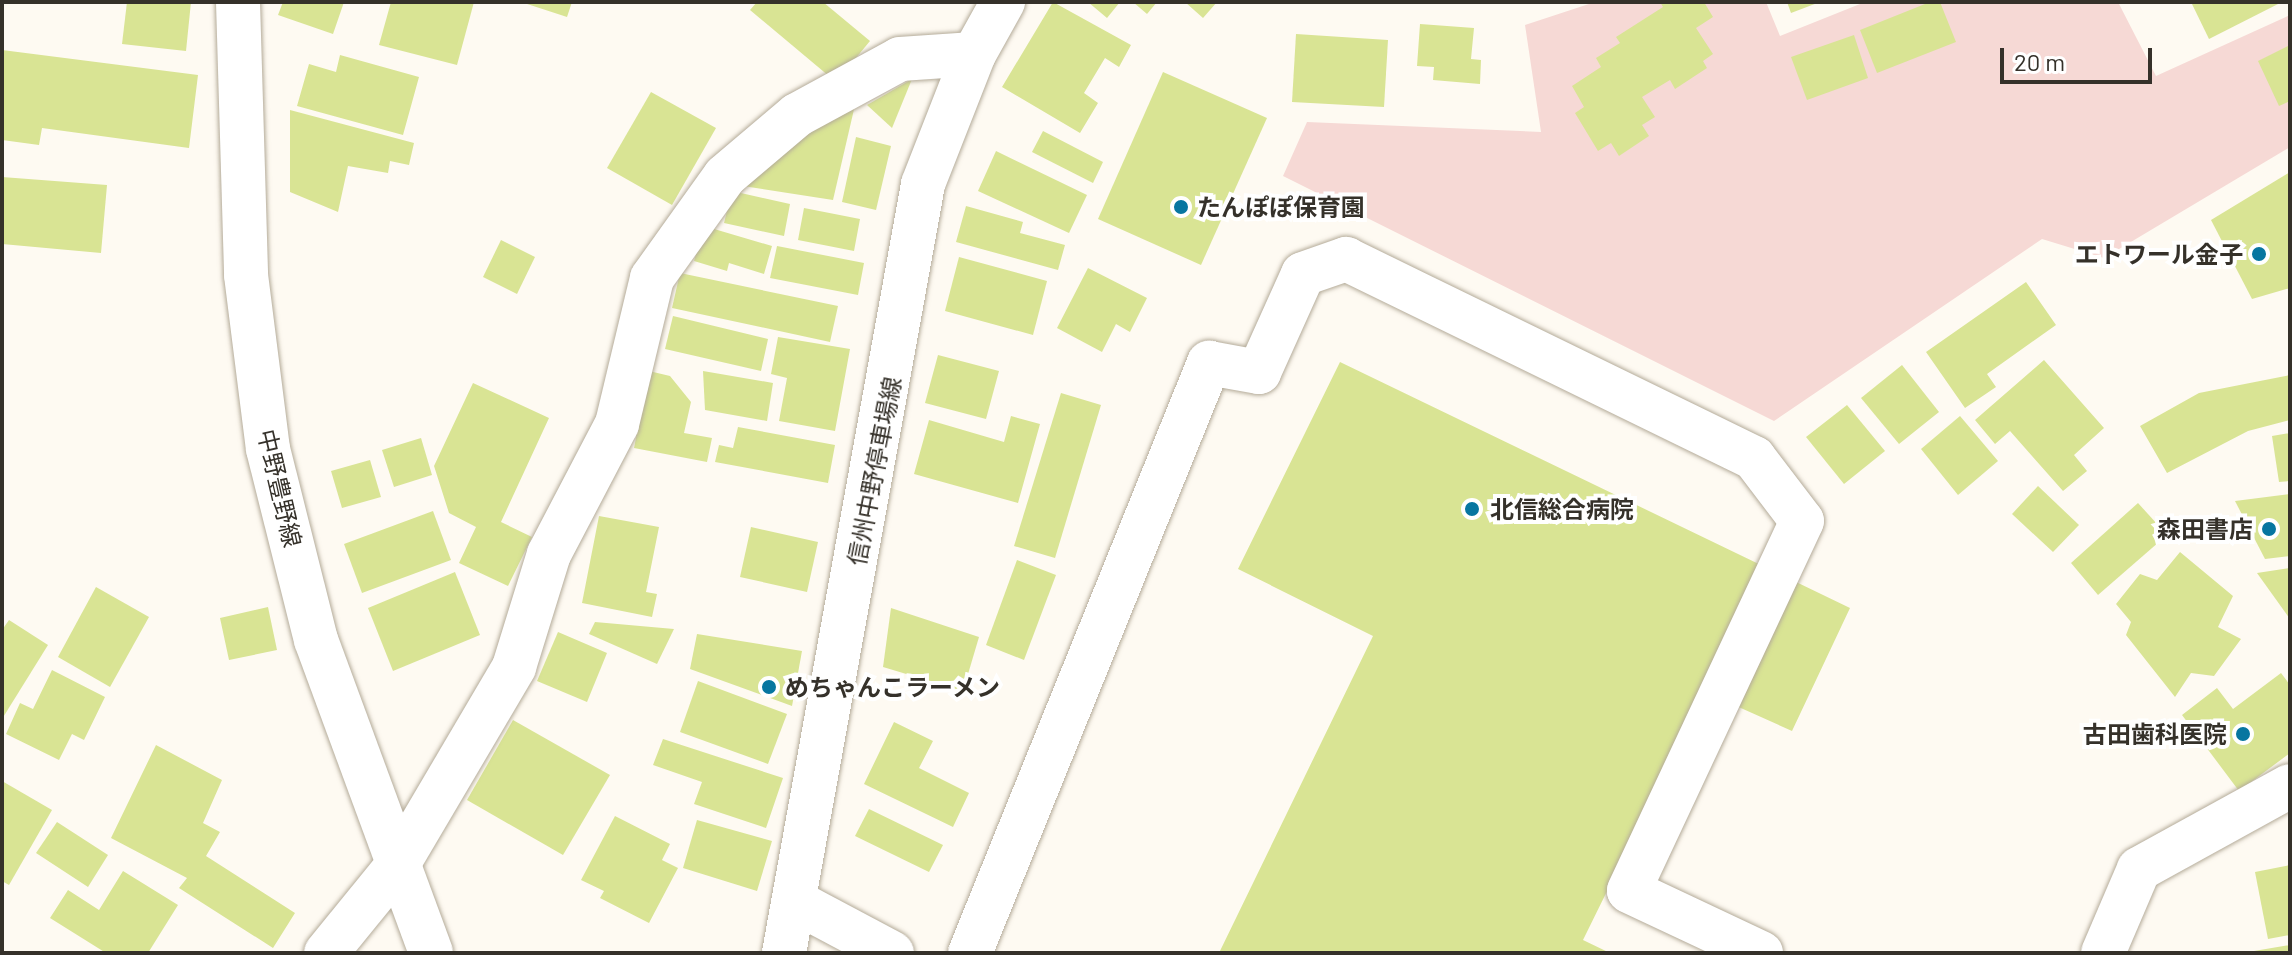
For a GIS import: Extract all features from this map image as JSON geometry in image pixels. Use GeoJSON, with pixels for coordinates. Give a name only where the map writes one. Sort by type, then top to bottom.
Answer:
{"type":"FeatureCollection","features":[{"type":"Feature","properties":{"kind":"main road","name":"中野豊野線"},"geometry":{"type":"LineString","coordinates":[[238,2],[246,275],[268,449],[316,640],[431,953]]}},
{"type":"Feature","properties":{"kind":"main road","name":"信州中野停車場線"},"geometry":{"type":"LineString","coordinates":[[784,953],[923,184],[974,54],[1003,2]]}},
{"type":"Feature","properties":{"kind":"main road"},"geometry":{"type":"LineString","coordinates":[[326,953],[397,866],[514,667],[549,554],[617,424],[652,278],[715,188],[797,115],[900,59],[974,54]]}},
{"type":"Feature","properties":{"kind":"main road"},"geometry":{"type":"LineString","coordinates":[[970,953],[1209,363],[1259,372],[1303,274],[1346,259],[1754,458],[1802,521],[1629,891],[1761,953]]}},
{"type":"Feature","properties":{"kind":"main road"},"geometry":{"type":"LineString","coordinates":[[2103,953],[2139,869],[2290,786]]}},
{"type":"Feature","properties":{"kind":"main road"},"geometry":{"type":"LineString","coordinates":[[794,901],[892,953]]}},
{"type":"Feature","properties":{"kind":"shaded area"},"geometry":{"type":"Polygon","coordinates":[[[1595,2],[1766,2],[1780,36],[1865,2],[2118,2],[2156,76],[2290,15],[2290,147],[2104,258],[2042,239],[1774,421],[1283,176],[1307,122],[1541,132],[1525,25],[1595,2]]]}},
{"type":"Feature","properties":{"kind":"building"},"geometry":{"type":"Polygon","coordinates":[[[127,2],[191,2],[186,51],[122,44],[127,2]]]}},
{"type":"Feature","properties":{"kind":"building"},"geometry":{"type":"Polygon","coordinates":[[[283,2],[344,2],[333,34],[278,15],[283,2]]]}},
{"type":"Feature","properties":{"kind":"building"},"geometry":{"type":"Polygon","coordinates":[[[391,2],[474,2],[457,65],[379,45],[391,2]]]}},
{"type":"Feature","properties":{"kind":"building"},"geometry":{"type":"Polygon","coordinates":[[[521,2],[572,2],[567,17],[521,2]]]}},
{"type":"Feature","properties":{"kind":"building"},"geometry":{"type":"Polygon","coordinates":[[[757,2],[823,2],[870,41],[836,82],[750,10],[757,2]]]}},
{"type":"Feature","properties":{"kind":"building"},"geometry":{"type":"Polygon","coordinates":[[[1053,2],[1131,45],[1119,67],[1105,58],[1084,93],[1098,103],[1080,133],[1002,87],[1053,2]]]}},
{"type":"Feature","properties":{"kind":"building"},"geometry":{"type":"Polygon","coordinates":[[[1088,2],[1120,2],[1107,18],[1088,2]]]}},
{"type":"Feature","properties":{"kind":"building"},"geometry":{"type":"Polygon","coordinates":[[[1133,2],[1157,2],[1147,14],[1133,2]]]}},
{"type":"Feature","properties":{"kind":"building"},"geometry":{"type":"Polygon","coordinates":[[[1185,2],[1217,2],[1203,18],[1185,2]]]}},
{"type":"Feature","properties":{"kind":"building"},"geometry":{"type":"Polygon","coordinates":[[[1660,2],[1704,2],[1713,17],[1696,28],[1713,54],[1703,61],[1707,68],[1675,89],[1670,80],[1642,97],[1655,117],[1642,125],[1649,136],[1619,156],[1611,143],[1598,151],[1575,113],[1584,107],[1572,86],[1601,67],[1596,58],[1620,43],[1616,37],[1663,7],[1660,2]]]}},
{"type":"Feature","properties":{"kind":"building"},"geometry":{"type":"Polygon","coordinates":[[[1787,2],[1820,2],[1791,13],[1787,2]]]}},
{"type":"Feature","properties":{"kind":"building"},"geometry":{"type":"Polygon","coordinates":[[[1930,2],[1940,2],[1956,42],[1877,73],[1860,30],[1930,2]]]}},
{"type":"Feature","properties":{"kind":"building"},"geometry":{"type":"Polygon","coordinates":[[[2191,2],[2282,2],[2209,39],[2191,2]]]}},
{"type":"Feature","properties":{"kind":"building"},"geometry":{"type":"Polygon","coordinates":[[[1420,24],[1474,28],[1471,59],[1481,60],[1480,84],[1433,80],[1434,67],[1417,66],[1420,24]]]}},
{"type":"Feature","properties":{"kind":"building"},"geometry":{"type":"Polygon","coordinates":[[[1296,34],[1388,40],[1384,107],[1292,102],[1296,34]]]}},
{"type":"Feature","properties":{"kind":"building"},"geometry":{"type":"Polygon","coordinates":[[[1854,35],[1868,78],[1807,100],[1791,57],[1854,35]]]}},
{"type":"Feature","properties":{"kind":"building"},"geometry":{"type":"Polygon","coordinates":[[[2290,45],[2290,101],[2279,106],[2258,61],[2290,45]]]}},
{"type":"Feature","properties":{"kind":"building"},"geometry":{"type":"Polygon","coordinates":[[[2,50],[198,75],[189,148],[42,128],[39,145],[2,140],[2,50]]]}},
{"type":"Feature","properties":{"kind":"building"},"geometry":{"type":"Polygon","coordinates":[[[340,55],[419,77],[403,135],[297,106],[309,64],[336,72],[340,55]]]}},
{"type":"Feature","properties":{"kind":"building"},"geometry":{"type":"Polygon","coordinates":[[[1163,72],[1267,118],[1201,265],[1098,219],[1163,72]]]}},
{"type":"Feature","properties":{"kind":"building"},"geometry":{"type":"Polygon","coordinates":[[[912,79],[892,128],[867,105],[912,79]]]}},
{"type":"Feature","properties":{"kind":"building"},"geometry":{"type":"Polygon","coordinates":[[[651,92],[716,128],[672,205],[607,168],[651,92]]]}},
{"type":"Feature","properties":{"kind":"building"},"geometry":{"type":"Polygon","coordinates":[[[855,105],[833,200],[743,186],[798,139],[855,105]]]}},
{"type":"Feature","properties":{"kind":"building"},"geometry":{"type":"Polygon","coordinates":[[[290,110],[414,143],[409,165],[390,161],[388,173],[348,166],[338,212],[290,192],[290,110]]]}},
{"type":"Feature","properties":{"kind":"building"},"geometry":{"type":"Polygon","coordinates":[[[1043,131],[1103,162],[1093,183],[1032,152],[1043,131]]]}},
{"type":"Feature","properties":{"kind":"building"},"geometry":{"type":"Polygon","coordinates":[[[856,137],[891,146],[876,210],[842,202],[856,137]]]}},
{"type":"Feature","properties":{"kind":"building"},"geometry":{"type":"Polygon","coordinates":[[[996,151],[1087,195],[1069,233],[978,191],[996,151]]]}},
{"type":"Feature","properties":{"kind":"building","name":"エトワール金子"},"geometry":{"type":"Polygon","coordinates":[[[2290,172],[2290,288],[2252,299],[2211,220],[2290,172]]]}},
{"type":"Feature","properties":{"kind":"building"},"geometry":{"type":"Polygon","coordinates":[[[2,177],[107,185],[101,253],[2,244],[2,177]]]}},
{"type":"Feature","properties":{"kind":"building"},"geometry":{"type":"Polygon","coordinates":[[[732,191],[790,204],[784,236],[724,223],[732,191]]]}},
{"type":"Feature","properties":{"kind":"building"},"geometry":{"type":"Polygon","coordinates":[[[966,206],[1023,222],[1020,233],[1065,245],[1058,270],[956,242],[966,206]]]}},
{"type":"Feature","properties":{"kind":"building"},"geometry":{"type":"Polygon","coordinates":[[[804,208],[860,219],[854,251],[798,240],[804,208]]]}},
{"type":"Feature","properties":{"kind":"building"},"geometry":{"type":"Polygon","coordinates":[[[704,226],[772,246],[764,274],[729,263],[727,271],[694,261],[704,226]]]}},
{"type":"Feature","properties":{"kind":"building"},"geometry":{"type":"Polygon","coordinates":[[[501,240],[535,257],[517,294],[483,277],[501,240]]]}},
{"type":"Feature","properties":{"kind":"building"},"geometry":{"type":"Polygon","coordinates":[[[777,246],[864,263],[858,295],[770,278],[777,246]]]}},
{"type":"Feature","properties":{"kind":"building"},"geometry":{"type":"Polygon","coordinates":[[[959,257],[1047,281],[1033,335],[945,311],[959,257]]]}},
{"type":"Feature","properties":{"kind":"building"},"geometry":{"type":"Polygon","coordinates":[[[1088,268],[1147,298],[1130,332],[1116,324],[1102,352],[1057,328],[1088,268]]]}},
{"type":"Feature","properties":{"kind":"building"},"geometry":{"type":"Polygon","coordinates":[[[680,273],[838,306],[830,342],[672,308],[680,273]]]}},
{"type":"Feature","properties":{"kind":"building"},"geometry":{"type":"Polygon","coordinates":[[[2026,282],[2056,325],[1987,374],[1996,387],[1965,408],[1926,352],[2026,282]]]}},
{"type":"Feature","properties":{"kind":"building"},"geometry":{"type":"Polygon","coordinates":[[[673,316],[768,339],[761,371],[665,349],[673,316]]]}},
{"type":"Feature","properties":{"kind":"building"},"geometry":{"type":"Polygon","coordinates":[[[778,337],[850,349],[835,431],[779,421],[787,378],[771,374],[778,337]]]}},
{"type":"Feature","properties":{"kind":"building"},"geometry":{"type":"Polygon","coordinates":[[[938,355],[999,371],[986,419],[925,403],[938,355]]]}},
{"type":"Feature","properties":{"kind":"building"},"geometry":{"type":"Polygon","coordinates":[[[2044,360],[2104,428],[2074,455],[2087,471],[2063,491],[2010,431],[1995,444],[1975,420],[2044,360]]]}},
{"type":"Feature","properties":{"kind":"building"},"geometry":{"type":"Polygon","coordinates":[[[1340,362],[1850,608],[1792,731],[1705,692],[1583,940],[1610,953],[1219,953],[1373,636],[1238,569],[1340,362]]]}},
{"type":"Feature","properties":{"kind":"building"},"geometry":{"type":"Polygon","coordinates":[[[1902,365],[1939,412],[1899,444],[1861,398],[1902,365]]]}},
{"type":"Feature","properties":{"kind":"building"},"geometry":{"type":"Polygon","coordinates":[[[649,371],[670,376],[691,402],[684,433],[712,438],[707,462],[634,448],[649,371]]]}},
{"type":"Feature","properties":{"kind":"building"},"geometry":{"type":"Polygon","coordinates":[[[703,371],[773,383],[767,421],[705,410],[703,371]]]}},
{"type":"Feature","properties":{"kind":"building"},"geometry":{"type":"Polygon","coordinates":[[[2290,375],[2290,420],[2248,431],[2167,473],[2140,426],[2199,393],[2290,375]]]}},
{"type":"Feature","properties":{"kind":"building"},"geometry":{"type":"Polygon","coordinates":[[[473,383],[549,418],[501,522],[532,537],[508,586],[459,563],[476,527],[449,513],[434,466],[473,383]]]}},
{"type":"Feature","properties":{"kind":"building"},"geometry":{"type":"Polygon","coordinates":[[[1061,393],[1101,405],[1055,558],[1014,546],[1061,393]]]}},
{"type":"Feature","properties":{"kind":"building"},"geometry":{"type":"Polygon","coordinates":[[[1847,405],[1885,451],[1844,484],[1806,437],[1847,405]]]}},
{"type":"Feature","properties":{"kind":"building"},"geometry":{"type":"Polygon","coordinates":[[[1011,416],[1040,424],[1018,503],[914,474],[929,420],[1004,442],[1011,416]]]}},
{"type":"Feature","properties":{"kind":"building"},"geometry":{"type":"Polygon","coordinates":[[[1960,416],[1998,461],[1958,495],[1921,449],[1960,416]]]}},
{"type":"Feature","properties":{"kind":"building"},"geometry":{"type":"Polygon","coordinates":[[[738,427],[835,445],[828,483],[715,462],[719,445],[733,448],[738,427]]]}},
{"type":"Feature","properties":{"kind":"building"},"geometry":{"type":"Polygon","coordinates":[[[2290,433],[2290,481],[2279,482],[2272,436],[2290,433]]]}},
{"type":"Feature","properties":{"kind":"building"},"geometry":{"type":"Polygon","coordinates":[[[421,438],[432,475],[394,487],[382,450],[421,438]]]}},
{"type":"Feature","properties":{"kind":"building"},"geometry":{"type":"Polygon","coordinates":[[[370,460],[381,497],[342,508],[331,471],[370,460]]]}},
{"type":"Feature","properties":{"kind":"building"},"geometry":{"type":"Polygon","coordinates":[[[2038,486],[2079,525],[2053,552],[2012,514],[2038,486]]]}},
{"type":"Feature","properties":{"kind":"building","name":"森田書店"},"geometry":{"type":"Polygon","coordinates":[[[2290,494],[2290,556],[2265,559],[2235,501],[2290,494]]]}},
{"type":"Feature","properties":{"kind":"building"},"geometry":{"type":"Polygon","coordinates":[[[2138,503],[2167,535],[2098,595],[2071,563],[2138,503]]]}},
{"type":"Feature","properties":{"kind":"building"},"geometry":{"type":"Polygon","coordinates":[[[433,511],[451,560],[362,593],[344,544],[433,511]]]}},
{"type":"Feature","properties":{"kind":"building"},"geometry":{"type":"Polygon","coordinates":[[[599,516],[659,527],[646,592],[657,594],[652,617],[582,603],[599,516]]]}},
{"type":"Feature","properties":{"kind":"building"},"geometry":{"type":"Polygon","coordinates":[[[751,527],[818,542],[807,592],[740,577],[751,527]]]}},
{"type":"Feature","properties":{"kind":"building"},"geometry":{"type":"Polygon","coordinates":[[[2180,552],[2233,596],[2218,627],[2241,639],[2214,676],[2191,673],[2175,697],[2126,635],[2131,622],[2116,604],[2140,574],[2157,580],[2180,552]]]}},
{"type":"Feature","properties":{"kind":"building"},"geometry":{"type":"Polygon","coordinates":[[[1017,560],[1056,575],[1024,660],[986,645],[1017,560]]]}},
{"type":"Feature","properties":{"kind":"building"},"geometry":{"type":"Polygon","coordinates":[[[2290,568],[2290,619],[2257,573],[2290,568]]]}},
{"type":"Feature","properties":{"kind":"building"},"geometry":{"type":"Polygon","coordinates":[[[455,572],[480,635],[393,671],[368,608],[455,572]]]}},
{"type":"Feature","properties":{"kind":"building"},"geometry":{"type":"Polygon","coordinates":[[[96,587],[149,617],[110,687],[58,657],[96,587]]]}},
{"type":"Feature","properties":{"kind":"building"},"geometry":{"type":"Polygon","coordinates":[[[268,607],[277,650],[229,660],[220,618],[268,607]]]}},
{"type":"Feature","properties":{"kind":"building"},"geometry":{"type":"Polygon","coordinates":[[[891,608],[979,637],[963,691],[883,667],[891,608]]]}},
{"type":"Feature","properties":{"kind":"building"},"geometry":{"type":"Polygon","coordinates":[[[9,620],[48,645],[2,719],[2,630],[9,620]]]}},
{"type":"Feature","properties":{"kind":"building"},"geometry":{"type":"Polygon","coordinates":[[[595,622],[674,629],[657,664],[589,634],[595,622]]]}},
{"type":"Feature","properties":{"kind":"building"},"geometry":{"type":"Polygon","coordinates":[[[558,632],[607,653],[587,702],[537,681],[558,632]]]}},
{"type":"Feature","properties":{"kind":"building","name":"めちゃんこラーメン"},"geometry":{"type":"Polygon","coordinates":[[[697,634],[802,651],[792,706],[690,669],[697,634]]]}},
{"type":"Feature","properties":{"kind":"building"},"geometry":{"type":"Polygon","coordinates":[[[52,670],[105,697],[84,740],[72,734],[59,760],[6,734],[20,703],[33,709],[52,670]]]}},
{"type":"Feature","properties":{"kind":"building","name":"古田歯科医院"},"geometry":{"type":"Polygon","coordinates":[[[2281,673],[2290,685],[2290,753],[2239,791],[2182,715],[2217,688],[2233,709],[2281,673]]]}},
{"type":"Feature","properties":{"kind":"building"},"geometry":{"type":"Polygon","coordinates":[[[698,681],[787,714],[768,764],[680,732],[698,681]]]}},
{"type":"Feature","properties":{"kind":"building"},"geometry":{"type":"Polygon","coordinates":[[[513,720],[610,775],[563,855],[467,800],[513,720]]]}},
{"type":"Feature","properties":{"kind":"building"},"geometry":{"type":"Polygon","coordinates":[[[894,722],[933,741],[919,768],[969,793],[953,827],[864,784],[894,722]]]}},
{"type":"Feature","properties":{"kind":"building"},"geometry":{"type":"Polygon","coordinates":[[[663,739],[783,778],[766,828],[694,804],[702,782],[653,765],[663,739]]]}},
{"type":"Feature","properties":{"kind":"building"},"geometry":{"type":"Polygon","coordinates":[[[156,745],[222,780],[203,823],[220,832],[206,856],[295,913],[273,948],[179,888],[187,878],[111,838],[156,745]]]}},
{"type":"Feature","properties":{"kind":"building"},"geometry":{"type":"Polygon","coordinates":[[[2,781],[52,810],[9,885],[2,881],[2,781]]]}},
{"type":"Feature","properties":{"kind":"building"},"geometry":{"type":"Polygon","coordinates":[[[869,809],[943,845],[929,872],[855,836],[869,809]]]}},
{"type":"Feature","properties":{"kind":"building"},"geometry":{"type":"Polygon","coordinates":[[[615,816],[670,844],[662,860],[678,868],[649,923],[600,898],[604,891],[581,880],[615,816]]]}},
{"type":"Feature","properties":{"kind":"building"},"geometry":{"type":"Polygon","coordinates":[[[697,820],[772,841],[757,891],[683,868],[697,820]]]}},
{"type":"Feature","properties":{"kind":"building"},"geometry":{"type":"Polygon","coordinates":[[[57,822],[108,855],[88,887],[36,853],[57,822]]]}},
{"type":"Feature","properties":{"kind":"building"},"geometry":{"type":"Polygon","coordinates":[[[2290,865],[2290,935],[2268,939],[2255,872],[2290,865]]]}},
{"type":"Feature","properties":{"kind":"building"},"geometry":{"type":"Polygon","coordinates":[[[123,871],[178,905],[148,953],[106,953],[50,918],[68,890],[99,910],[123,871]]]}},
{"type":"Feature","properties":{"kind":"building"},"geometry":{"type":"Polygon","coordinates":[[[2290,945],[2290,953],[2254,953],[2254,951],[2290,945]]]}},
{"type":"Feature","properties":{"kind":"place","name":"たんぽぽ保育園"},"geometry":{"type":"Point","coordinates":[1181,207]}},
{"type":"Feature","properties":{"kind":"place","name":"エトワール金子"},"geometry":{"type":"Point","coordinates":[2259,254]}},
{"type":"Feature","properties":{"kind":"place","name":"北信総合病院"},"geometry":{"type":"Point","coordinates":[1472,509]}},
{"type":"Feature","properties":{"kind":"place","name":"森田書店"},"geometry":{"type":"Point","coordinates":[2269,529]}},
{"type":"Feature","properties":{"kind":"place","name":"めちゃんこラーメン"},"geometry":{"type":"Point","coordinates":[769,687]}},
{"type":"Feature","properties":{"kind":"place","name":"古田歯科医院"},"geometry":{"type":"Point","coordinates":[2243,734]}}]}
